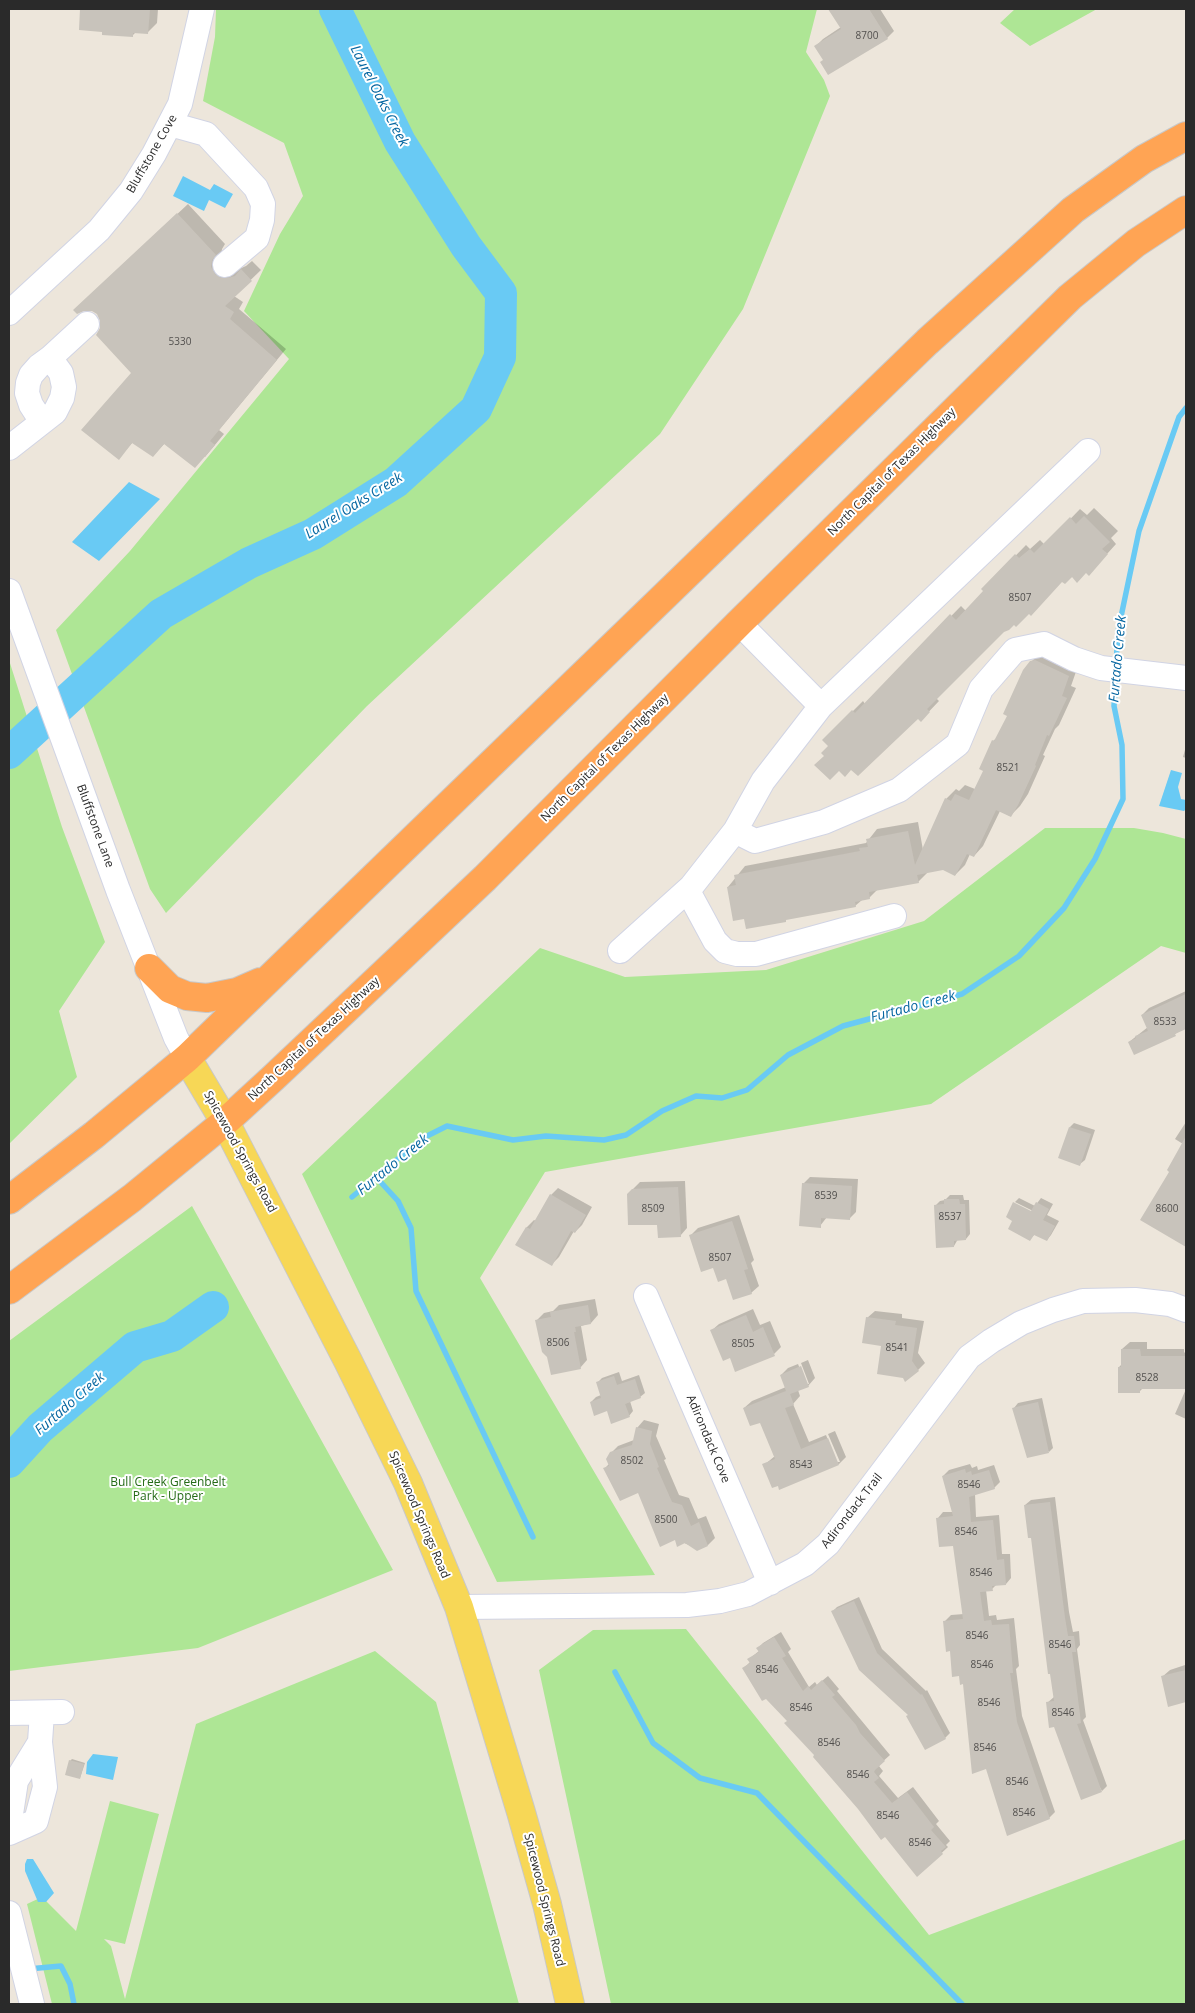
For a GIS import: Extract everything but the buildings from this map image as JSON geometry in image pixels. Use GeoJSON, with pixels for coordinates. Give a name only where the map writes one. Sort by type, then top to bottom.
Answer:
{"type":"FeatureCollection","features":[{"type":"Feature","properties":{"kind":"highway"},"geometry":{"type":"LineString","coordinates":[[9,1200],[94,1135],[187,1058],[927,342],[1073,210],[1144,159],[1186,136]]}},
{"type":"Feature","properties":{"kind":"highway","name":"North Capital of Texas Highway"},"geometry":{"type":"LineString","coordinates":[[9,1290],[132,1198],[225,1122],[485,878],[739,623],[1070,297],[1136,244],[1186,210]]}},
{"type":"Feature","properties":{"kind":"highway"},"geometry":{"type":"LineString","coordinates":[[149,968],[170,989],[186,996],[207,998],[237,992],[268,979]]}},
{"type":"Feature","properties":{"kind":"main road","name":"Spicewood Springs Road"},"geometry":{"type":"LineString","coordinates":[[187,1058],[225,1122],[283,1232],[408,1483],[459,1607],[547,1904],[570,2004]]}},
{"type":"Feature","properties":{"kind":"street","name":"Bluffstone Cove"},"geometry":{"type":"LineString","coordinates":[[9,313],[104,224],[131,191],[180,104],[202,9]]}},
{"type":"Feature","properties":{"kind":"street"},"geometry":{"type":"LineString","coordinates":[[170,124],[206,134],[256,188],[263,204],[262,220],[257,238],[225,264]]}},
{"type":"Feature","properties":{"kind":"street"},"geometry":{"type":"LineString","coordinates":[[42,422],[31,405],[27,393],[31,375],[87,324]]}},
{"type":"Feature","properties":{"kind":"street"},"geometry":{"type":"LineString","coordinates":[[9,448],[54,412],[62,398],[64,387],[61,373],[50,358]]}},
{"type":"Feature","properties":{"kind":"street"},"geometry":{"type":"LineString","coordinates":[[620,951],[688,891],[735,831],[763,781],[821,706],[1088,450]]}},
{"type":"Feature","properties":{"kind":"street","name":"Bluffstone Lane"},"geometry":{"type":"LineString","coordinates":[[12,600],[118,890],[176,1038],[187,1058]]}},
{"type":"Feature","properties":{"kind":"street"},"geometry":{"type":"LineString","coordinates":[[739,623],[821,706]]}},
{"type":"Feature","properties":{"kind":"street"},"geometry":{"type":"LineString","coordinates":[[735,831],[755,841],[824,822],[899,790],[958,744],[981,688],[1015,650],[1044,644],[1074,659],[1100,668],[1155,676],[1186,678]]}},
{"type":"Feature","properties":{"kind":"street"},"geometry":{"type":"LineString","coordinates":[[688,891],[715,941],[725,951],[738,954],[756,954],[894,916]]}},
{"type":"Feature","properties":{"kind":"street","name":"Adirondack Cove"},"geometry":{"type":"LineString","coordinates":[[646,1296],[770,1583]]}},
{"type":"Feature","properties":{"kind":"street","name":"Adirondack Trail"},"geometry":{"type":"LineString","coordinates":[[459,1607],[687,1605],[720,1602],[748,1594],[806,1564],[828,1544],[969,1357],[991,1341],[1021,1323],[1053,1310],[1084,1301],[1135,1300],[1170,1304],[1186,1310]]}},
{"type":"Feature","properties":{"kind":"street"},"geometry":{"type":"LineString","coordinates":[[9,1713],[52,1712],[40,1742],[16,1782],[9,1826]]}},
{"type":"Feature","properties":{"kind":"street"},"geometry":{"type":"LineString","coordinates":[[9,1833],[36,1821],[46,1787],[40,1742]]}},
{"type":"Feature","properties":{"kind":"street"},"geometry":{"type":"LineString","coordinates":[[9,1913],[32,2004]]}},
{"type":"Feature","properties":{"kind":"green space"},"geometry":{"type":"Polygon","coordinates":[[[216,9],[817,9],[806,52],[824,80],[830,96],[743,309],[660,434],[367,706],[166,913],[150,889],[56,630],[130,551],[289,359],[244,311],[280,234],[303,196],[284,143],[203,101],[215,37],[216,9]]]}},
{"type":"Feature","properties":{"kind":"green space"},"geometry":{"type":"Polygon","coordinates":[[[1015,9],[1097,9],[1030,46],[1000,23],[1015,9]]]}},
{"type":"Feature","properties":{"kind":"green space"},"geometry":{"type":"Polygon","coordinates":[[[9,660],[62,827],[105,942],[59,1011],[77,1077],[9,1144],[9,660]]]}},
{"type":"Feature","properties":{"kind":"green space"},"geometry":{"type":"Polygon","coordinates":[[[1045,828],[1134,828],[1186,839],[1186,953],[1161,946],[931,1104],[545,1172],[480,1278],[655,1575],[497,1582],[302,1174],[540,948],[625,977],[766,970],[924,921],[1045,828]]]}},
{"type":"Feature","properties":{"kind":"green space","name":"Bull Creek Greenbelt Park - Upper"},"geometry":{"type":"Polygon","coordinates":[[[192,1206],[393,1570],[198,1648],[9,1671],[9,1341],[192,1206]]]}},
{"type":"Feature","properties":{"kind":"green space"},"geometry":{"type":"Polygon","coordinates":[[[686,1629],[929,1935],[1186,1839],[1186,2004],[611,2004],[539,1670],[593,1630],[686,1629]]]}},
{"type":"Feature","properties":{"kind":"green space"},"geometry":{"type":"Polygon","coordinates":[[[375,1651],[436,1702],[519,2004],[52,2004],[27,1904],[42,1897],[76,1931],[110,1801],[159,1814],[125,1944],[104,1939],[111,1946],[125,1999],[196,1724],[375,1651]]]}},
{"type":"Feature","properties":{"kind":"water"},"geometry":{"type":"Polygon","coordinates":[[[183,176],[210,190],[214,184],[233,194],[225,208],[209,200],[204,211],[173,196],[183,176]]]}},
{"type":"Feature","properties":{"kind":"water"},"geometry":{"type":"Polygon","coordinates":[[[129,482],[160,499],[99,561],[72,542],[129,482]]]}},
{"type":"Feature","properties":{"kind":"water"},"geometry":{"type":"Polygon","coordinates":[[[1171,770],[1182,773],[1178,787],[1181,799],[1186,800],[1186,809],[1184,811],[1159,806],[1171,770]]]}},
{"type":"Feature","properties":{"kind":"water"},"geometry":{"type":"Polygon","coordinates":[[[93,1754],[118,1757],[113,1780],[86,1774],[87,1762],[93,1754]]]}},
{"type":"Feature","properties":{"kind":"water"},"geometry":{"type":"Polygon","coordinates":[[[27,1859],[33,1859],[54,1893],[46,1902],[38,1902],[25,1871],[27,1859]]]}},
{"type":"Feature","properties":{"kind":"waterway","name":"Laurel Oaks Creek"},"geometry":{"type":"LineString","coordinates":[[9,753],[161,614],[249,563],[313,534],[396,482],[476,409],[500,357],[501,293],[466,246],[400,142],[335,9]]}},
{"type":"Feature","properties":{"kind":"waterway","name":"Furtado Creek"},"geometry":{"type":"LineString","coordinates":[[1116,665],[1118,631],[1139,531],[1179,417],[1186,408]]}},
{"type":"Feature","properties":{"kind":"waterway","name":"Furtado Creek"},"geometry":{"type":"LineString","coordinates":[[352,1197],[423,1138],[447,1126],[513,1140],[546,1136],[604,1140],[626,1135],[662,1111],[696,1096],[722,1098],[747,1090],[788,1055],[843,1026],[962,994],[1019,956],[1064,908],[1095,859],[1123,799],[1122,745],[1114,706],[1116,674]]}},
{"type":"Feature","properties":{"kind":"waterway"},"geometry":{"type":"LineString","coordinates":[[376,1177],[398,1201],[411,1228],[416,1291],[533,1537]]}},
{"type":"Feature","properties":{"kind":"waterway","name":"Furtado Creek"},"geometry":{"type":"LineString","coordinates":[[9,1462],[40,1428],[135,1347],[172,1336],[213,1307]]}},
{"type":"Feature","properties":{"kind":"waterway"},"geometry":{"type":"LineString","coordinates":[[615,1672],[653,1743],[700,1778],[757,1793],[962,2004]]}},
{"type":"Feature","properties":{"kind":"waterway"},"geometry":{"type":"LineString","coordinates":[[28,1969],[61,1966],[70,1984],[74,2004]]}}]}
